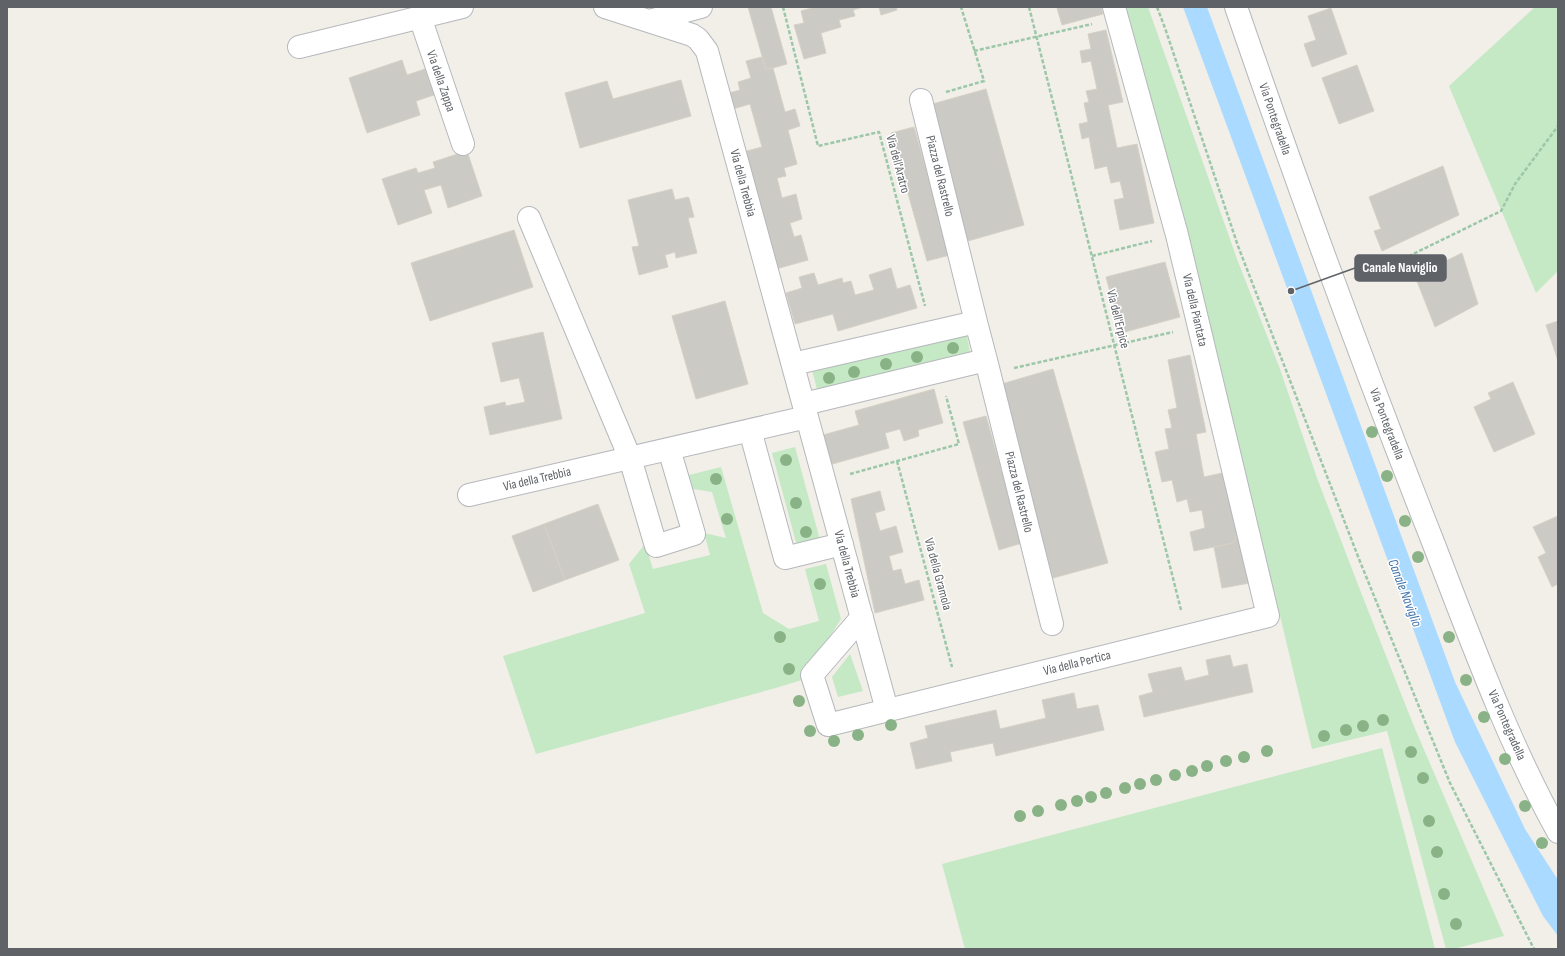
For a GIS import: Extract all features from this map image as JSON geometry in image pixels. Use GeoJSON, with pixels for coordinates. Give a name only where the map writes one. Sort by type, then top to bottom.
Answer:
{"type":"FeatureCollection","features":[{"type":"Feature","properties":{"kind":"street"},"geometry":{"type":"LineString","coordinates":[[299,47],[462,7]]}},
{"type":"Feature","properties":{"kind":"street"},"geometry":{"type":"LineString","coordinates":[[649,20],[701,7]]}},
{"type":"Feature","properties":{"kind":"street","name":"Via Pontegradella"},"geometry":{"type":"LineString","coordinates":[[1236,7],[1298,186],[1404,471],[1501,713],[1532,781],[1558,832]]}},
{"type":"Feature","properties":{"kind":"street","name":"Via della Trebbia"},"geometry":{"type":"LineString","coordinates":[[610,8],[692,35],[698,39],[707,51],[887,710]]}},
{"type":"Feature","properties":{"kind":"street","name":"Via della Piantata"},"geometry":{"type":"LineString","coordinates":[[1116,12],[1178,235],[1268,616]]}},
{"type":"Feature","properties":{"kind":"street","name":"Via della Zappa"},"geometry":{"type":"LineString","coordinates":[[420,17],[463,144]]}},
{"type":"Feature","properties":{"kind":"street","name":"Piazza del Rastrello"},"geometry":{"type":"LineString","coordinates":[[921,100],[1052,624]]}},
{"type":"Feature","properties":{"kind":"street"},"geometry":{"type":"LineString","coordinates":[[529,218],[630,458],[656,546],[694,534],[669,448]]}},
{"type":"Feature","properties":{"kind":"street"},"geometry":{"type":"LineString","coordinates":[[793,364],[976,322]]}},
{"type":"Feature","properties":{"kind":"street"},"geometry":{"type":"LineString","coordinates":[[805,410],[939,371],[988,367]]}},
{"type":"Feature","properties":{"kind":"street","name":"Via della Trebbia"},"geometry":{"type":"LineString","coordinates":[[469,495],[750,430],[805,410]]}},
{"type":"Feature","properties":{"kind":"street"},"geometry":{"type":"LineString","coordinates":[[750,430],[785,558],[842,544]]}},
{"type":"Feature","properties":{"kind":"street","name":"Via della Pertica"},"geometry":{"type":"LineString","coordinates":[[862,617],[812,675],[828,725],[1268,616]]}},
{"type":"Feature","properties":{"kind":"path","name":"Via dell'Aratro"},"geometry":{"type":"LineString","coordinates":[[783,7],[818,146],[879,132],[931,332]]}},
{"type":"Feature","properties":{"kind":"path"},"geometry":{"type":"LineString","coordinates":[[921,100],[984,81],[961,7]]}},
{"type":"Feature","properties":{"kind":"path","name":"Via dell'Erpice"},"geometry":{"type":"LineString","coordinates":[[1029,7],[1187,636]]}},
{"type":"Feature","properties":{"kind":"path"},"geometry":{"type":"LineString","coordinates":[[1157,7],[1238,246],[1362,566],[1450,783],[1534,949]]}},
{"type":"Feature","properties":{"kind":"path"},"geometry":{"type":"LineString","coordinates":[[974,51],[1036,36],[1116,12]]}},
{"type":"Feature","properties":{"kind":"path"},"geometry":{"type":"LineString","coordinates":[[1337,291],[1501,211],[1516,184],[1558,126]]}},
{"type":"Feature","properties":{"kind":"path"},"geometry":{"type":"LineString","coordinates":[[1092,256],[1178,235]]}},
{"type":"Feature","properties":{"kind":"path"},"geometry":{"type":"LineString","coordinates":[[988,367],[1114,345],[1199,326]]}},
{"type":"Feature","properties":{"kind":"path"},"geometry":{"type":"LineString","coordinates":[[825,481],[959,444],[939,371]]}},
{"type":"Feature","properties":{"kind":"path","name":"Via della Gramola"},"geometry":{"type":"LineString","coordinates":[[898,461],[959,692]]}},
{"type":"Feature","properties":{"kind":"green space"},"geometry":{"type":"Polygon","coordinates":[[[1126,7],[1148,7],[1237,259],[1280,369],[1317,478],[1413,724],[1504,936],[1453,949],[1446,949],[1387,731],[1312,749],[1225,387],[1126,7]]]}},
{"type":"Feature","properties":{"kind":"green space"},"geometry":{"type":"Polygon","coordinates":[[[1535,7],[1558,7],[1558,271],[1536,293],[1449,86],[1535,7]]]}},
{"type":"Feature","properties":{"kind":"green space"},"geometry":{"type":"Polygon","coordinates":[[[966,332],[971,357],[818,393],[812,370],[966,332]]]}},
{"type":"Feature","properties":{"kind":"green space"},"geometry":{"type":"Polygon","coordinates":[[[795,447],[820,540],[797,546],[772,453],[795,447]]]}},
{"type":"Feature","properties":{"kind":"green space"},"geometry":{"type":"Polygon","coordinates":[[[721,467],[763,613],[789,629],[819,621],[805,569],[826,564],[841,619],[802,680],[536,754],[503,656],[645,613],[629,564],[645,544],[653,569],[710,555],[704,533],[726,538],[712,492],[693,489],[689,475],[721,467]]]}},
{"type":"Feature","properties":{"kind":"green space"},"geometry":{"type":"Polygon","coordinates":[[[850,654],[863,691],[838,697],[832,677],[850,654]]]}},
{"type":"Feature","properties":{"kind":"green space"},"geometry":{"type":"Polygon","coordinates":[[[1382,748],[1435,949],[965,949],[942,864],[1382,748]]]}},
{"type":"Feature","properties":{"kind":"water"},"geometry":{"type":"Polygon","coordinates":[[[1183,7],[1207,7],[1455,682],[1525,829],[1558,880],[1558,936],[1543,916],[1455,742],[1183,7]]]}},
{"type":"Feature","properties":{"kind":"building"},"geometry":{"type":"Polygon","coordinates":[[[748,7],[771,7],[787,64],[766,70],[748,7]]]}},
{"type":"Feature","properties":{"kind":"building"},"geometry":{"type":"Polygon","coordinates":[[[816,7],[863,7],[853,10],[855,16],[839,20],[841,27],[821,33],[826,53],[804,59],[794,25],[804,23],[801,11],[816,7]]]}},
{"type":"Feature","properties":{"kind":"building"},"geometry":{"type":"Polygon","coordinates":[[[879,7],[896,7],[897,10],[881,15],[879,7]]]}},
{"type":"Feature","properties":{"kind":"building"},"geometry":{"type":"Polygon","coordinates":[[[1101,7],[1103,14],[1062,25],[1057,8],[1101,7]]]}},
{"type":"Feature","properties":{"kind":"building"},"geometry":{"type":"Polygon","coordinates":[[[1331,8],[1347,54],[1312,67],[1304,44],[1316,40],[1308,16],[1331,8]]]}},
{"type":"Feature","properties":{"kind":"building"},"geometry":{"type":"Polygon","coordinates":[[[1106,30],[1123,102],[1108,105],[1117,148],[1137,144],[1154,223],[1120,230],[1114,200],[1124,198],[1120,181],[1111,183],[1107,166],[1095,169],[1089,137],[1082,139],[1079,124],[1088,122],[1084,103],[1089,102],[1086,91],[1097,89],[1091,61],[1082,63],[1080,51],[1091,49],[1088,34],[1106,30]]]}},
{"type":"Feature","properties":{"kind":"building"},"geometry":{"type":"Polygon","coordinates":[[[762,57],[766,70],[773,68],[785,112],[795,109],[800,126],[788,130],[797,164],[784,168],[786,176],[777,178],[782,198],[796,194],[802,219],[790,223],[794,237],[801,235],[808,260],[776,269],[743,152],[762,147],[750,104],[733,109],[729,93],[740,90],[738,82],[751,78],[746,61],[762,57]]]}},
{"type":"Feature","properties":{"kind":"building"},"geometry":{"type":"Polygon","coordinates":[[[402,60],[407,75],[425,69],[434,95],[416,101],[420,115],[367,133],[349,78],[402,60]]]}},
{"type":"Feature","properties":{"kind":"building"},"geometry":{"type":"Polygon","coordinates":[[[1357,65],[1374,111],[1339,124],[1322,78],[1357,65]]]}},
{"type":"Feature","properties":{"kind":"building"},"geometry":{"type":"Polygon","coordinates":[[[681,80],[691,116],[580,148],[565,93],[607,81],[613,99],[681,80]]]}},
{"type":"Feature","properties":{"kind":"building"},"geometry":{"type":"Polygon","coordinates":[[[986,89],[1024,225],[968,241],[929,105],[986,89]]]}},
{"type":"Feature","properties":{"kind":"building"},"geometry":{"type":"Polygon","coordinates":[[[914,127],[950,255],[927,261],[891,133],[914,127]]]}},
{"type":"Feature","properties":{"kind":"building"},"geometry":{"type":"Polygon","coordinates":[[[467,151],[482,196],[448,208],[441,185],[424,190],[432,213],[398,225],[382,179],[416,168],[418,173],[435,168],[433,162],[467,151]]]}},
{"type":"Feature","properties":{"kind":"building"},"geometry":{"type":"Polygon","coordinates":[[[1443,166],[1459,215],[1382,251],[1374,231],[1381,229],[1369,197],[1443,166]]]}},
{"type":"Feature","properties":{"kind":"building"},"geometry":{"type":"Polygon","coordinates":[[[672,189],[675,200],[689,198],[694,217],[688,218],[697,253],[676,258],[675,252],[665,255],[668,267],[639,275],[632,247],[639,246],[628,200],[672,189]]]}},
{"type":"Feature","properties":{"kind":"building"},"geometry":{"type":"Polygon","coordinates":[[[514,230],[533,287],[430,321],[411,263],[514,230]]]}},
{"type":"Feature","properties":{"kind":"building"},"geometry":{"type":"Polygon","coordinates":[[[1462,253],[1478,304],[1435,327],[1415,276],[1462,253]]]}},
{"type":"Feature","properties":{"kind":"building"},"geometry":{"type":"Polygon","coordinates":[[[1165,262],[1180,317],[1121,333],[1106,277],[1165,262]]]}},
{"type":"Feature","properties":{"kind":"building"},"geometry":{"type":"Polygon","coordinates":[[[891,268],[897,289],[910,285],[917,308],[838,331],[833,314],[795,324],[786,293],[802,288],[799,277],[814,273],[818,285],[842,278],[843,283],[851,281],[855,295],[874,290],[869,275],[891,268]]]}},
{"type":"Feature","properties":{"kind":"building"},"geometry":{"type":"Polygon","coordinates":[[[725,301],[748,384],[696,399],[672,316],[725,301]]]}},
{"type":"Feature","properties":{"kind":"building"},"geometry":{"type":"Polygon","coordinates":[[[1558,321],[1558,361],[1546,325],[1558,321]]]}},
{"type":"Feature","properties":{"kind":"building"},"geometry":{"type":"Polygon","coordinates":[[[543,332],[562,419],[490,435],[484,407],[505,402],[506,406],[525,402],[519,378],[501,382],[492,343],[543,332]]]}},
{"type":"Feature","properties":{"kind":"building"},"geometry":{"type":"Polygon","coordinates":[[[1190,355],[1206,432],[1196,434],[1204,477],[1227,472],[1239,533],[1233,543],[1194,551],[1190,532],[1205,528],[1202,510],[1190,512],[1187,499],[1177,502],[1172,480],[1162,482],[1155,452],[1169,449],[1165,429],[1172,428],[1168,410],[1177,408],[1168,360],[1190,355]]]}},
{"type":"Feature","properties":{"kind":"building"},"geometry":{"type":"Polygon","coordinates":[[[1053,369],[1108,563],[1053,578],[998,385],[1053,369]]]}},
{"type":"Feature","properties":{"kind":"building"},"geometry":{"type":"Polygon","coordinates":[[[1513,382],[1535,434],[1494,452],[1474,407],[1491,399],[1488,393],[1513,382]]]}},
{"type":"Feature","properties":{"kind":"building"},"geometry":{"type":"Polygon","coordinates":[[[934,389],[943,423],[918,430],[919,436],[904,441],[900,429],[885,433],[889,448],[829,465],[823,435],[859,425],[855,411],[934,389]]]}},
{"type":"Feature","properties":{"kind":"building"},"geometry":{"type":"Polygon","coordinates":[[[986,416],[1022,543],[999,550],[963,422],[986,416]]]}},
{"type":"Feature","properties":{"kind":"building"},"geometry":{"type":"Polygon","coordinates":[[[880,491],[885,510],[875,513],[880,531],[896,526],[903,552],[889,556],[893,571],[901,569],[905,584],[919,580],[924,600],[875,613],[851,499],[880,491]]]}},
{"type":"Feature","properties":{"kind":"building"},"geometry":{"type":"Polygon","coordinates":[[[598,504],[619,560],[565,580],[544,524],[598,504]]]}},
{"type":"Feature","properties":{"kind":"building"},"geometry":{"type":"Polygon","coordinates":[[[1558,516],[1558,584],[1552,587],[1538,557],[1546,553],[1533,527],[1558,516]]]}},
{"type":"Feature","properties":{"kind":"building"},"geometry":{"type":"Polygon","coordinates":[[[544,524],[565,580],[533,592],[512,536],[544,524]]]}},
{"type":"Feature","properties":{"kind":"building"},"geometry":{"type":"Polygon","coordinates":[[[1239,533],[1250,583],[1222,588],[1214,547],[1233,543],[1239,533]]]}},
{"type":"Feature","properties":{"kind":"building"},"geometry":{"type":"Polygon","coordinates":[[[1230,655],[1233,667],[1247,664],[1253,692],[1144,717],[1139,696],[1153,692],[1148,674],[1181,667],[1185,681],[1209,675],[1206,660],[1230,655]]]}},
{"type":"Feature","properties":{"kind":"building"},"geometry":{"type":"Polygon","coordinates":[[[1074,693],[1077,709],[1098,705],[1104,730],[996,756],[993,743],[950,752],[952,761],[916,769],[910,743],[928,738],[925,726],[996,710],[1000,729],[1046,718],[1042,700],[1074,693]]]}},
{"type":"Feature","properties":{"kind":"place","name":"Canale Naviglio"},"geometry":{"type":"Point","coordinates":[1291,291]}}]}
